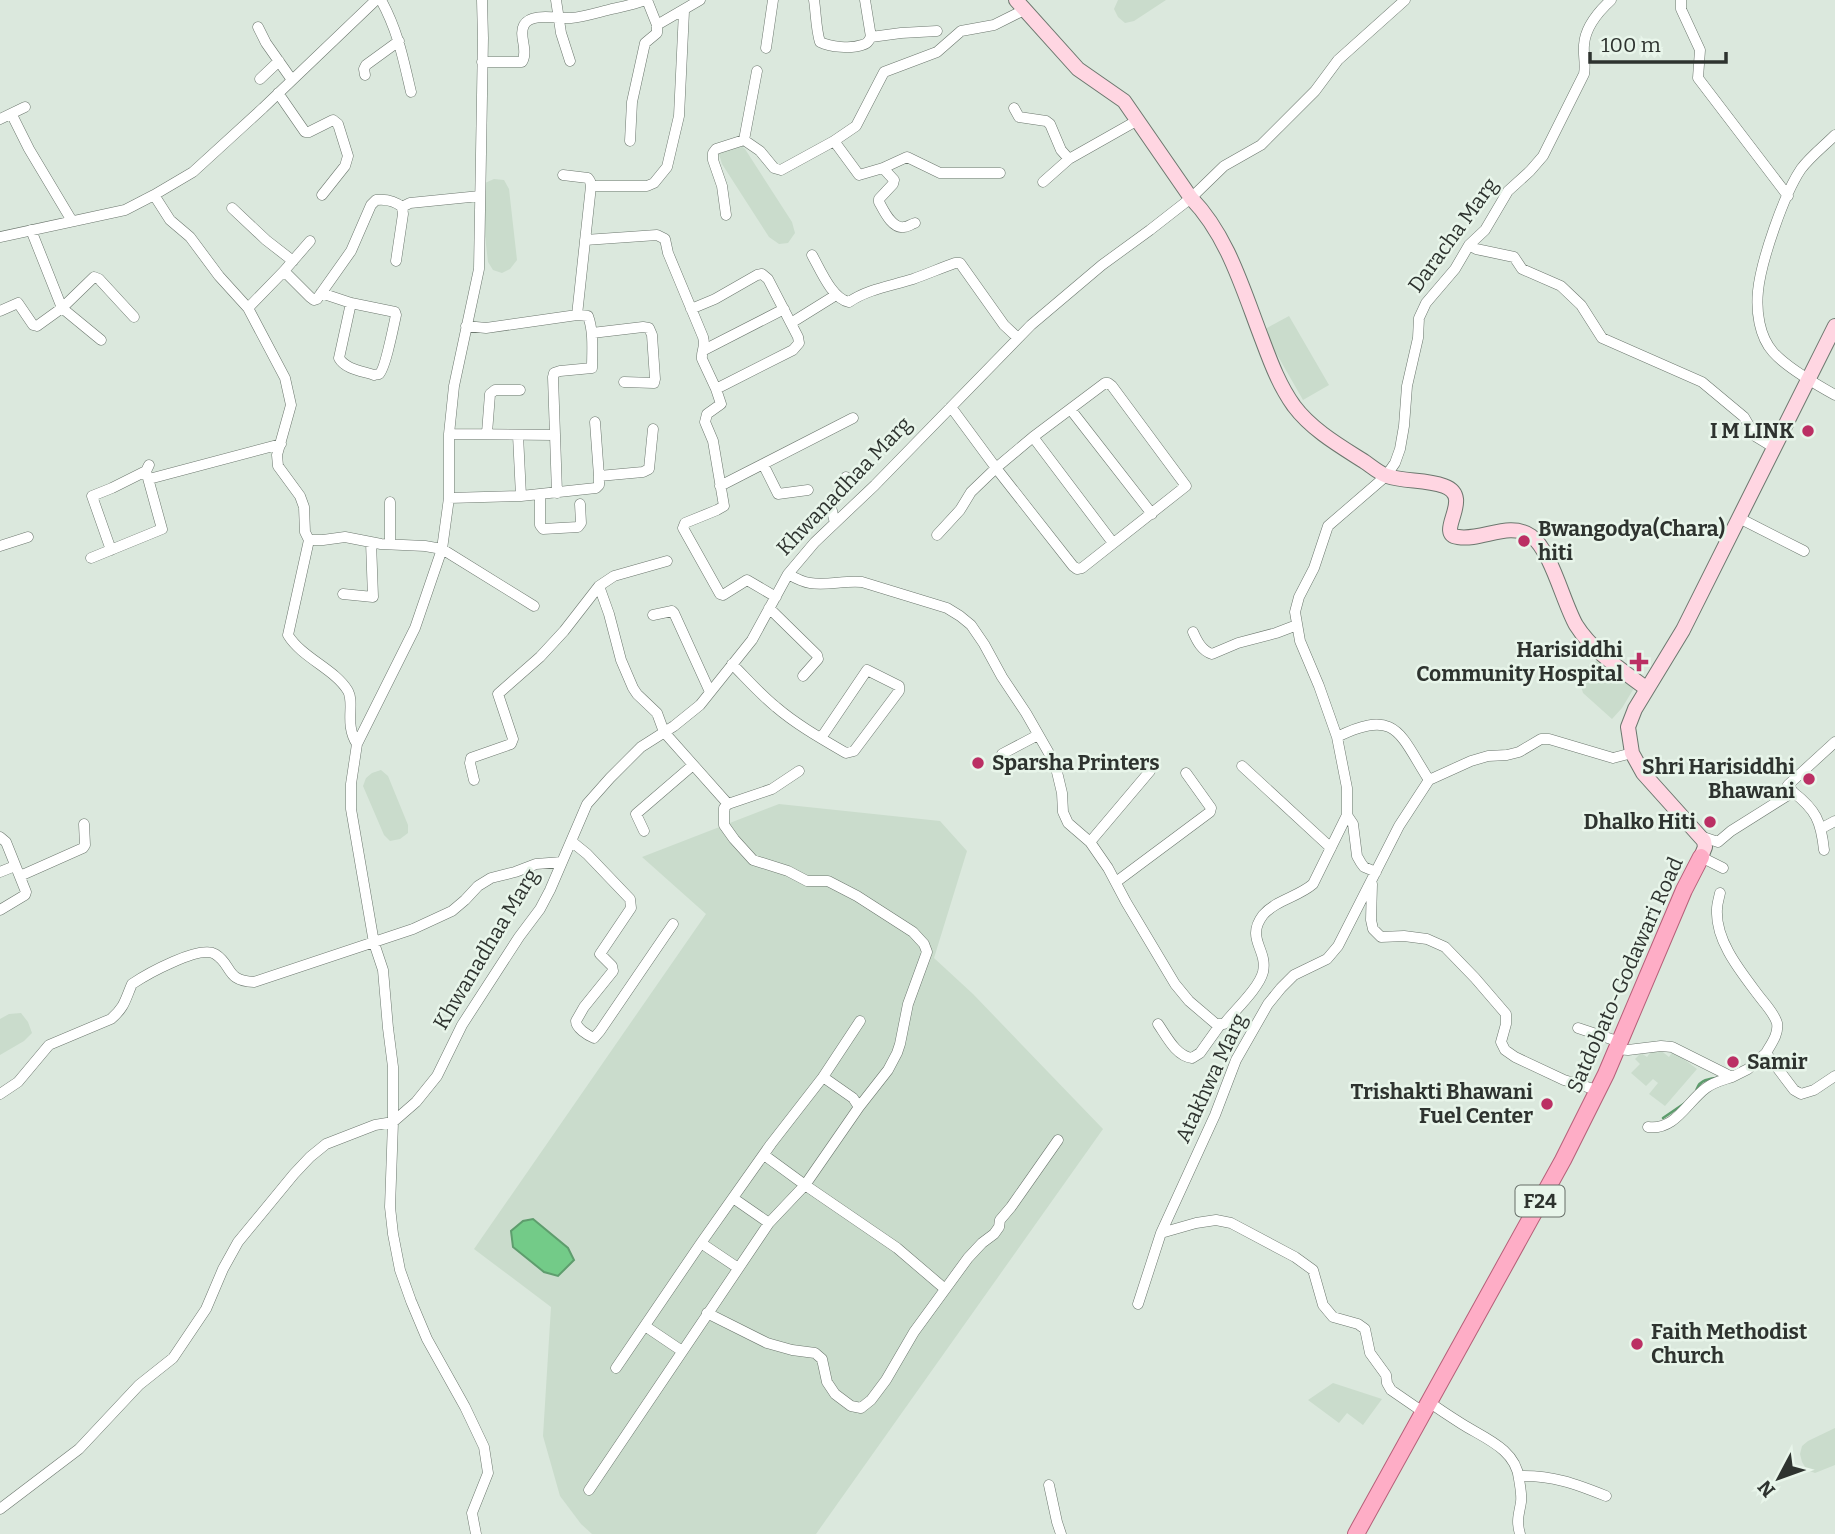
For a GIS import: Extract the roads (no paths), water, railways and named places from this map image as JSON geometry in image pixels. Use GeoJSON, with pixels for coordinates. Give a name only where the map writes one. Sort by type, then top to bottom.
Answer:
{"type":"FeatureCollection","features":[{"type":"Feature","properties":{"kind":"main road","name":"Satdobato-Godawari Road"},"geometry":{"type":"LineString","coordinates":[[1356,1534],[1563,1160],[1606,1074],[1684,890],[1701,857]]}},
{"type":"Feature","properties":{"kind":"street"},"geometry":{"type":"LineString","coordinates":[[0,237],[125,210],[193,172],[379,0],[392,20],[411,92]]}},
{"type":"Feature","properties":{"kind":"street"},"geometry":{"type":"LineString","coordinates":[[476,1534],[472,1513],[488,1474],[484,1447],[427,1339],[400,1270],[390,1207],[393,1067],[383,970],[374,943],[351,809],[357,744],[415,628],[442,549],[449,498],[449,434],[454,386],[479,269],[482,0]]}},
{"type":"Feature","properties":{"kind":"street"},"geometry":{"type":"LineString","coordinates":[[556,0],[561,33],[570,61]]}},
{"type":"Feature","properties":{"kind":"street"},"geometry":{"type":"LineString","coordinates":[[482,62],[522,62],[525,57],[523,29],[529,20],[572,18],[646,0],[657,25],[657,33],[645,44],[632,102],[630,141]]}},
{"type":"Feature","properties":{"kind":"street"},"geometry":{"type":"LineString","coordinates":[[657,25],[700,0]]}},
{"type":"Feature","properties":{"kind":"street"},"geometry":{"type":"LineString","coordinates":[[766,48],[773,0]]}},
{"type":"Feature","properties":{"kind":"street"},"geometry":{"type":"LineString","coordinates":[[814,0],[820,42],[826,45],[862,46],[870,37],[865,0]]}},
{"type":"Feature","properties":{"kind":"street","name":"Khwanadhaa Marg"},"geometry":{"type":"LineString","coordinates":[[393,1122],[416,1102],[437,1076],[462,1025],[551,890],[587,804],[641,747],[700,705],[752,640],[788,574],[815,542],[875,485],[1018,338],[1102,265],[1191,198],[1224,166],[1261,145],[1315,91],[1338,60],[1405,0]]}},
{"type":"Feature","properties":{"kind":"street","name":"Daracha Marg"},"geometry":{"type":"LineString","coordinates":[[1385,476],[1395,463],[1400,449],[1407,386],[1418,338],[1419,318],[1426,303],[1455,269],[1469,245],[1485,230],[1508,191],[1531,171],[1548,148],[1584,74],[1584,41],[1587,33],[1601,10],[1611,0]]}},
{"type":"Feature","properties":{"kind":"street"},"geometry":{"type":"LineString","coordinates":[[1681,0],[1681,9],[1700,50],[1698,78],[1788,196]]}},
{"type":"Feature","properties":{"kind":"street"},"geometry":{"type":"LineString","coordinates":[[744,140],[760,151],[774,167],[782,170],[856,126],[884,72],[937,52],[961,31],[995,24],[1020,5],[1078,69],[1124,101],[1191,198],[1217,230],[1275,373],[1296,408],[1326,437],[1385,476],[1431,481],[1450,488],[1456,494],[1458,503],[1450,523],[1454,536],[1520,530],[1533,537],[1544,551],[1577,626],[1602,655],[1647,689]]}},
{"type":"Feature","properties":{"kind":"street"},"geometry":{"type":"LineString","coordinates":[[591,186],[647,186],[654,183],[667,167],[679,116],[684,11]]}},
{"type":"Feature","properties":{"kind":"street"},"geometry":{"type":"LineString","coordinates":[[258,27],[292,80]]}},
{"type":"Feature","properties":{"kind":"street"},"geometry":{"type":"LineString","coordinates":[[870,37],[937,31]]}},
{"type":"Feature","properties":{"kind":"street"},"geometry":{"type":"LineString","coordinates":[[365,75],[366,65],[399,41]]}},
{"type":"Feature","properties":{"kind":"street"},"geometry":{"type":"LineString","coordinates":[[260,79],[279,61]]}},
{"type":"Feature","properties":{"kind":"street"},"geometry":{"type":"LineString","coordinates":[[744,140],[757,71]]}},
{"type":"Feature","properties":{"kind":"street"},"geometry":{"type":"LineString","coordinates":[[278,93],[305,132],[333,120],[338,124],[348,156],[345,166],[322,195]]}},
{"type":"Feature","properties":{"kind":"street"},"geometry":{"type":"LineString","coordinates":[[0,119],[25,107]]}},
{"type":"Feature","properties":{"kind":"street"},"geometry":{"type":"LineString","coordinates":[[1014,108],[1019,117],[1050,124],[1069,159]]}},
{"type":"Feature","properties":{"kind":"street"},"geometry":{"type":"LineString","coordinates":[[12,115],[72,221]]}},
{"type":"Feature","properties":{"kind":"street"},"geometry":{"type":"LineString","coordinates":[[1043,182],[1069,159],[1138,120]]}},
{"type":"Feature","properties":{"kind":"street"},"geometry":{"type":"LineString","coordinates":[[1835,135],[1801,169],[1766,256],[1758,290],[1763,335],[1774,353],[1808,380],[1835,395]]}},
{"type":"Feature","properties":{"kind":"street"},"geometry":{"type":"LineString","coordinates":[[726,215],[713,153],[720,147],[744,140]]}},
{"type":"Feature","properties":{"kind":"street"},"geometry":{"type":"LineString","coordinates":[[834,141],[859,175],[907,157],[940,173],[1000,173]]}},
{"type":"Feature","properties":{"kind":"street"},"geometry":{"type":"LineString","coordinates":[[883,168],[894,180],[881,195],[879,202],[894,225],[904,227],[915,223]]}},
{"type":"Feature","properties":{"kind":"street"},"geometry":{"type":"LineString","coordinates":[[563,175],[587,178],[591,186],[577,314]]}},
{"type":"Feature","properties":{"kind":"street"},"geometry":{"type":"LineString","coordinates":[[154,195],[170,220],[190,237],[213,269],[248,308],[285,379],[291,405],[277,455],[278,466],[300,496],[304,507],[305,532],[309,540],[288,635],[293,644],[340,682],[349,693],[351,735],[357,744]]}},
{"type":"Feature","properties":{"kind":"street"},"geometry":{"type":"LineString","coordinates":[[402,207],[410,203],[480,196]]}},
{"type":"Feature","properties":{"kind":"street"},"geometry":{"type":"LineString","coordinates":[[284,271],[314,300],[351,251],[371,205],[376,200],[393,202],[402,207]]}},
{"type":"Feature","properties":{"kind":"street"},"geometry":{"type":"LineString","coordinates":[[396,261],[402,207]]}},
{"type":"Feature","properties":{"kind":"street"},"geometry":{"type":"LineString","coordinates":[[232,208],[293,261]]}},
{"type":"Feature","properties":{"kind":"street"},"geometry":{"type":"LineString","coordinates":[[32,230],[62,308],[101,340]]}},
{"type":"Feature","properties":{"kind":"street"},"geometry":{"type":"LineString","coordinates":[[585,240],[657,235],[665,239],[668,253],[703,337],[702,359],[721,404],[707,414],[705,422],[713,441],[724,506],[685,523],[683,528],[720,594],[723,595],[747,580],[776,597]]}},
{"type":"Feature","properties":{"kind":"street"},"geometry":{"type":"LineString","coordinates":[[248,308],[310,241]]}},
{"type":"Feature","properties":{"kind":"street"},"geometry":{"type":"LineString","coordinates":[[1469,245],[1514,257],[1522,270],[1561,286],[1581,304],[1602,338],[1702,383],[1744,416],[1755,436],[1773,447]]}},
{"type":"Feature","properties":{"kind":"street"},"geometry":{"type":"LineString","coordinates":[[812,256],[836,295],[849,302],[882,287],[912,279],[955,262],[960,263],[1004,325],[1018,338]]}},
{"type":"Feature","properties":{"kind":"street"},"geometry":{"type":"LineString","coordinates":[[691,309],[762,274],[768,279],[798,337],[798,346],[793,350],[716,389]]}},
{"type":"Feature","properties":{"kind":"street"},"geometry":{"type":"LineString","coordinates":[[0,311],[18,303],[35,327],[62,308],[94,277],[99,279],[134,317]]}},
{"type":"Feature","properties":{"kind":"street"},"geometry":{"type":"LineString","coordinates":[[321,293],[351,303],[392,311],[396,315],[382,372],[378,374],[347,366],[341,363],[339,358],[351,303]]}},
{"type":"Feature","properties":{"kind":"street"},"geometry":{"type":"LineString","coordinates":[[791,323],[836,295]]}},
{"type":"Feature","properties":{"kind":"street"},"geometry":{"type":"LineString","coordinates":[[704,349],[783,309]]}},
{"type":"Feature","properties":{"kind":"street"},"geometry":{"type":"LineString","coordinates":[[466,326],[486,328],[577,314],[588,316],[592,333],[592,368],[560,371],[553,377],[557,494]]}},
{"type":"Feature","properties":{"kind":"street","name":"Satdobato-Godawari Road"},"geometry":{"type":"LineString","coordinates":[[1701,857],[1704,841],[1649,782],[1632,753],[1628,727],[1635,709],[1683,631],[1835,326]]}},
{"type":"Feature","properties":{"kind":"street"},"geometry":{"type":"LineString","coordinates":[[592,333],[649,328],[652,334],[654,383],[624,382]]}},
{"type":"Feature","properties":{"kind":"street"},"geometry":{"type":"LineString","coordinates":[[937,535],[960,510],[971,492],[996,468],[1105,383],[1112,386],[1186,486],[1082,568],[1077,569],[996,468],[951,407]]}},
{"type":"Feature","properties":{"kind":"street"},"geometry":{"type":"LineString","coordinates":[[486,433],[490,394],[495,390],[520,390]]}},
{"type":"Feature","properties":{"kind":"street"},"geometry":{"type":"LineString","coordinates":[[1071,410],[1152,514]]}},
{"type":"Feature","properties":{"kind":"street"},"geometry":{"type":"LineString","coordinates":[[720,486],[853,418]]}},
{"type":"Feature","properties":{"kind":"street"},"geometry":{"type":"LineString","coordinates":[[449,498],[557,494],[596,488],[599,476],[595,422]]}},
{"type":"Feature","properties":{"kind":"street"},"geometry":{"type":"LineString","coordinates":[[599,476],[643,472],[649,469],[653,429]]}},
{"type":"Feature","properties":{"kind":"street"},"geometry":{"type":"LineString","coordinates":[[449,434],[554,435]]}},
{"type":"Feature","properties":{"kind":"street"},"geometry":{"type":"LineString","coordinates":[[518,435],[521,496]]}},
{"type":"Feature","properties":{"kind":"street"},"geometry":{"type":"LineString","coordinates":[[1033,437],[1113,543]]}},
{"type":"Feature","properties":{"kind":"street"},"geometry":{"type":"LineString","coordinates":[[111,550],[92,496],[148,472],[281,444]]}},
{"type":"Feature","properties":{"kind":"street"},"geometry":{"type":"LineString","coordinates":[[763,464],[778,494],[808,490]]}},
{"type":"Feature","properties":{"kind":"street"},"geometry":{"type":"LineString","coordinates":[[91,558],[162,530],[148,472]]}},
{"type":"Feature","properties":{"kind":"street"},"geometry":{"type":"LineString","coordinates":[[1158,1024],[1174,1048],[1186,1058],[1200,1053],[1220,1025],[1224,1024],[1251,991],[1264,970],[1255,936],[1258,924],[1271,908],[1305,891],[1313,884],[1347,816],[1347,788],[1337,737],[1300,640],[1295,612],[1328,526],[1385,476]]}},
{"type":"Feature","properties":{"kind":"street"},"geometry":{"type":"LineString","coordinates":[[835,523],[831,507],[846,477]]}},
{"type":"Feature","properties":{"kind":"street"},"geometry":{"type":"LineString","coordinates":[[540,495],[542,529],[578,527],[581,523],[580,504]]}},
{"type":"Feature","properties":{"kind":"street"},"geometry":{"type":"LineString","coordinates":[[390,502],[390,544]]}},
{"type":"Feature","properties":{"kind":"street"},"geometry":{"type":"LineString","coordinates":[[1739,518],[1804,551]]}},
{"type":"Feature","properties":{"kind":"street"},"geometry":{"type":"LineString","coordinates":[[0,546],[28,537]]}},
{"type":"Feature","properties":{"kind":"street"},"geometry":{"type":"LineString","coordinates":[[309,540],[345,537],[442,549],[534,606]]}},
{"type":"Feature","properties":{"kind":"street"},"geometry":{"type":"LineString","coordinates":[[344,594],[373,597],[371,542]]}},
{"type":"Feature","properties":{"kind":"street"},"geometry":{"type":"LineString","coordinates":[[474,780],[471,758],[511,744],[513,739],[498,694],[556,640],[599,586],[614,576],[667,561]]}},
{"type":"Feature","properties":{"kind":"street"},"geometry":{"type":"LineString","coordinates":[[788,574],[807,583],[862,582],[947,608],[971,625],[1050,755],[1057,772],[1063,812],[1068,823],[1090,842],[1108,868],[1175,984],[1189,1001],[1220,1025]]}},
{"type":"Feature","properties":{"kind":"street"},"geometry":{"type":"LineString","coordinates":[[599,586],[632,688],[657,713],[664,732],[728,804]]}},
{"type":"Feature","properties":{"kind":"street"},"geometry":{"type":"LineString","coordinates":[[769,608],[817,655],[818,659],[803,676]]}},
{"type":"Feature","properties":{"kind":"street"},"geometry":{"type":"LineString","coordinates":[[653,615],[667,611],[674,613],[710,692]]}},
{"type":"Feature","properties":{"kind":"street"},"geometry":{"type":"LineString","coordinates":[[1193,632],[1207,653],[1212,654],[1297,625]]}},
{"type":"Feature","properties":{"kind":"street"},"geometry":{"type":"LineString","coordinates":[[732,664],[775,706],[821,738],[846,753],[854,751],[900,691],[899,687],[867,670],[821,738]]}},
{"type":"Feature","properties":{"kind":"street"},"geometry":{"type":"LineString","coordinates":[[1337,737],[1369,724],[1378,723],[1388,727],[1400,734],[1409,745],[1429,780],[1471,761],[1519,752],[1541,739],[1613,758],[1632,753]]}},
{"type":"Feature","properties":{"kind":"street"},"geometry":{"type":"LineString","coordinates":[[1002,754],[1038,735]]}},
{"type":"Feature","properties":{"kind":"street"},"geometry":{"type":"LineString","coordinates":[[1824,850],[1822,828],[1807,803],[1788,785],[1835,742]]}},
{"type":"Feature","properties":{"kind":"street"},"geometry":{"type":"LineString","coordinates":[[644,831],[636,817],[638,810],[693,765]]}},
{"type":"Feature","properties":{"kind":"street"},"geometry":{"type":"LineString","coordinates":[[1242,766],[1331,848]]}},
{"type":"Feature","properties":{"kind":"street"},"geometry":{"type":"LineString","coordinates":[[589,1490],[769,1223],[805,1185],[888,1070],[900,1044],[908,1004],[927,952],[924,944],[913,932],[828,881],[807,881],[788,871],[753,860],[724,825],[724,808],[728,804],[772,789],[799,771]]}},
{"type":"Feature","properties":{"kind":"street"},"geometry":{"type":"LineString","coordinates":[[1090,842],[1150,771]]}},
{"type":"Feature","properties":{"kind":"street"},"geometry":{"type":"LineString","coordinates":[[1116,882],[1210,812],[1207,800],[1186,773]]}},
{"type":"Feature","properties":{"kind":"street","name":"Atakhwa Marg"},"geometry":{"type":"LineString","coordinates":[[1138,1304],[1161,1233],[1215,1115],[1236,1060],[1280,988],[1294,975],[1328,959],[1338,946],[1399,826],[1429,780]]}},
{"type":"Feature","properties":{"kind":"street"},"geometry":{"type":"LineString","coordinates":[[1699,835],[1718,842],[1793,792]]}},
{"type":"Feature","properties":{"kind":"street"},"geometry":{"type":"LineString","coordinates":[[1347,816],[1353,824],[1357,856],[1374,876],[1371,920],[1373,929],[1381,936],[1427,939],[1445,947],[1506,1014],[1501,1042],[1504,1050],[1564,1080],[1597,1090]]}},
{"type":"Feature","properties":{"kind":"street"},"geometry":{"type":"LineString","coordinates":[[1822,828],[1835,821]]}},
{"type":"Feature","properties":{"kind":"street"},"geometry":{"type":"LineString","coordinates":[[0,872],[17,871],[83,848],[84,824]]}},
{"type":"Feature","properties":{"kind":"street"},"geometry":{"type":"LineString","coordinates":[[0,837],[6,842],[26,892],[0,910]]}},
{"type":"Feature","properties":{"kind":"street"},"geometry":{"type":"LineString","coordinates":[[571,841],[587,854],[631,904],[631,908],[600,954],[612,966],[612,971],[584,1007],[576,1021],[578,1027],[594,1038],[673,923]]}},
{"type":"Feature","properties":{"kind":"street"},"geometry":{"type":"LineString","coordinates":[[1701,857],[1723,867]]}},
{"type":"Feature","properties":{"kind":"street"},"geometry":{"type":"LineString","coordinates":[[0,1094],[18,1082],[49,1045],[111,1019],[124,1006],[132,984],[163,967],[190,956],[210,952],[241,981],[254,982],[414,929],[452,911],[478,886],[491,878],[536,864],[562,862]]}},
{"type":"Feature","properties":{"kind":"street"},"geometry":{"type":"LineString","coordinates":[[1648,1127],[1664,1126],[1707,1087],[1748,1069],[1766,1053],[1777,1033],[1777,1023],[1772,1013],[1737,967],[1724,940],[1718,923],[1720,893]]}},
{"type":"Feature","properties":{"kind":"street"},"geometry":{"type":"LineString","coordinates":[[1251,991],[1268,1004]]}},
{"type":"Feature","properties":{"kind":"street"},"geometry":{"type":"LineString","coordinates":[[615,1368],[733,1198],[824,1077],[860,1021]]}},
{"type":"Feature","properties":{"kind":"street"},"geometry":{"type":"LineString","coordinates":[[1578,1028],[1628,1050],[1672,1047],[1732,1077]]}},
{"type":"Feature","properties":{"kind":"street"},"geometry":{"type":"LineString","coordinates":[[1766,1053],[1801,1094],[1814,1090],[1835,1076]]}},
{"type":"Feature","properties":{"kind":"street"},"geometry":{"type":"LineString","coordinates":[[824,1077],[853,1098],[859,1107]]}},
{"type":"Feature","properties":{"kind":"street"},"geometry":{"type":"LineString","coordinates":[[0,1509],[79,1449],[139,1385],[173,1358],[206,1309],[238,1242],[310,1157],[322,1146],[336,1140],[375,1125],[393,1122]]}},
{"type":"Feature","properties":{"kind":"street"},"geometry":{"type":"LineString","coordinates":[[707,1313],[767,1343],[815,1353],[822,1359],[827,1382],[835,1394],[851,1406],[861,1408],[871,1401],[886,1380],[914,1332],[968,1258],[982,1242],[994,1234],[1000,1220],[1058,1140]]}},
{"type":"Feature","properties":{"kind":"street"},"geometry":{"type":"LineString","coordinates":[[764,1155],[897,1248],[945,1289]]}},
{"type":"Feature","properties":{"kind":"street"},"geometry":{"type":"LineString","coordinates":[[733,1198],[769,1223]]}},
{"type":"Feature","properties":{"kind":"street"},"geometry":{"type":"LineString","coordinates":[[1161,1233],[1216,1220],[1231,1223],[1295,1257],[1313,1270],[1323,1305],[1333,1317],[1358,1324],[1365,1329],[1370,1353],[1386,1375],[1391,1390],[1490,1439],[1508,1455],[1519,1476],[1521,1500],[1517,1524],[1520,1534]]}},
{"type":"Feature","properties":{"kind":"street"},"geometry":{"type":"LineString","coordinates":[[701,1243],[738,1268]]}},
{"type":"Feature","properties":{"kind":"street"},"geometry":{"type":"LineString","coordinates":[[646,1325],[682,1351]]}},
{"type":"Feature","properties":{"kind":"street"},"geometry":{"type":"LineString","coordinates":[[1519,1476],[1540,1475],[1566,1480],[1606,1496]]}},
{"type":"Feature","properties":{"kind":"street"},"geometry":{"type":"LineString","coordinates":[[1049,1485],[1061,1534]]}},
{"type":"Feature","properties":{"kind":"waterway"},"geometry":{"type":"LineString","coordinates":[[1696,1093],[1700,1083],[1716,1078]]}},
{"type":"Feature","properties":{"kind":"waterway"},"geometry":{"type":"LineString","coordinates":[[1663,1118],[1685,1103]]}},
{"type":"Feature","properties":{"kind":"place","name":"I M LINK"},"geometry":{"type":"Point","coordinates":[1808,431]}},
{"type":"Feature","properties":{"kind":"place","name":"Bwangodya(Chara) hiti"},"geometry":{"type":"Point","coordinates":[1524,541]}},
{"type":"Feature","properties":{"kind":"place","name":"Harisiddhi Community Hospital"},"geometry":{"type":"Point","coordinates":[1639,662]}},
{"type":"Feature","properties":{"kind":"place","name":"Sparsha Printers"},"geometry":{"type":"Point","coordinates":[978,763]}},
{"type":"Feature","properties":{"kind":"place","name":"Shri Harisiddhi Bhawani"},"geometry":{"type":"Point","coordinates":[1809,779]}},
{"type":"Feature","properties":{"kind":"place","name":"Dhalko Hiti"},"geometry":{"type":"Point","coordinates":[1710,822]}},
{"type":"Feature","properties":{"kind":"place","name":"Samir"},"geometry":{"type":"Point","coordinates":[1733,1062]}},
{"type":"Feature","properties":{"kind":"place","name":"Trishakti Bhawani Fuel Center"},"geometry":{"type":"Point","coordinates":[1547,1104]}},
{"type":"Feature","properties":{"kind":"place","name":"Faith Methodist Church"},"geometry":{"type":"Point","coordinates":[1637,1344]}}]}
